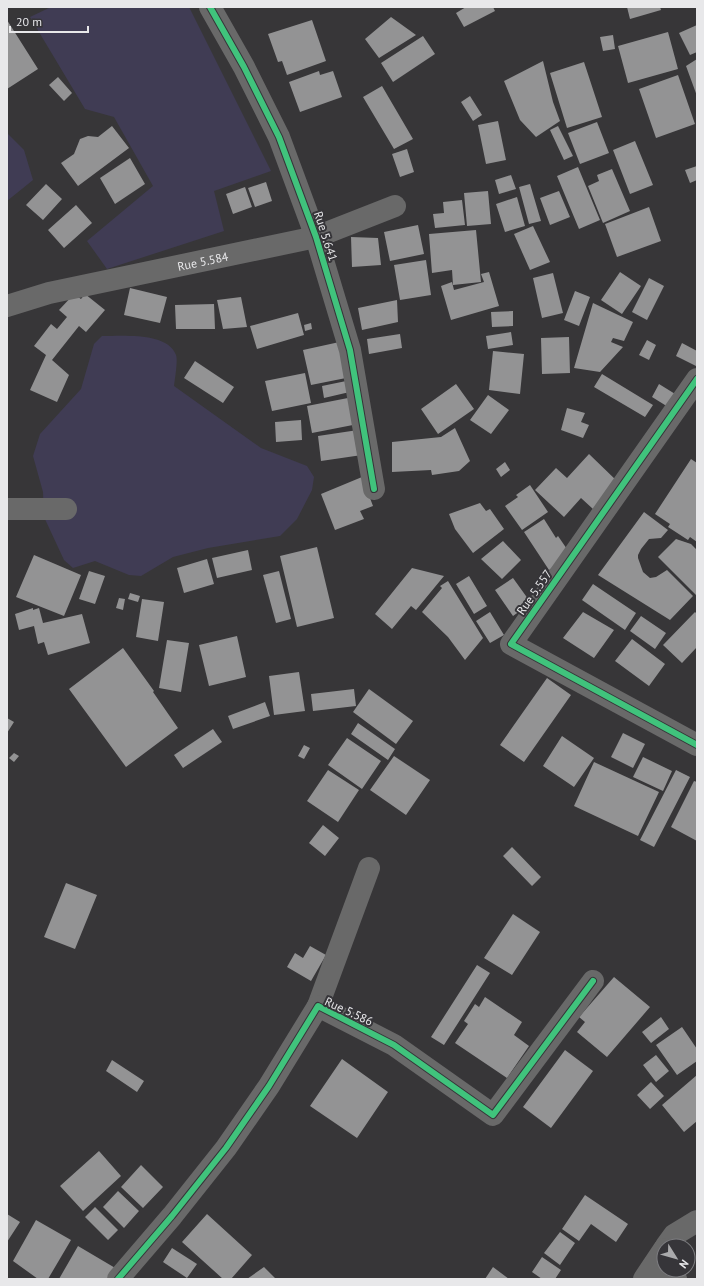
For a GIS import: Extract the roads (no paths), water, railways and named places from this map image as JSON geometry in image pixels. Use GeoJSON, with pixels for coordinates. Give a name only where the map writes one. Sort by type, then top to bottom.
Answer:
{"type":"FeatureCollection","features":[{"type":"Feature","properties":{"kind":"street","name":"Rue 5.641"},"geometry":{"type":"LineString","coordinates":[[210,7],[244,67],[279,137],[316,237],[350,350],[374,489]]}},
{"type":"Feature","properties":{"kind":"street","name":"Rue 5.584"},"geometry":{"type":"LineString","coordinates":[[7,306],[49,293],[316,237],[395,206]]}},
{"type":"Feature","properties":{"kind":"street","name":"Rue 5.557"},"geometry":{"type":"LineString","coordinates":[[697,379],[511,644],[697,745]]}},
{"type":"Feature","properties":{"kind":"street"},"geometry":{"type":"LineString","coordinates":[[7,509],[66,509]]}},
{"type":"Feature","properties":{"kind":"street"},"geometry":{"type":"LineString","coordinates":[[318,1006],[370,868]]}},
{"type":"Feature","properties":{"kind":"street","name":"Rue 5.586"},"geometry":{"type":"LineString","coordinates":[[118,1279],[172,1216],[226,1148],[269,1086],[318,1006],[394,1045],[494,1115],[593,981]]}},
{"type":"Feature","properties":{"kind":"street"},"geometry":{"type":"LineString","coordinates":[[672,1238],[674,1235],[697,1221]]}},
{"type":"Feature","properties":{"kind":"street"},"geometry":{"type":"LineString","coordinates":[[654,1264],[676,1279]]}}]}
